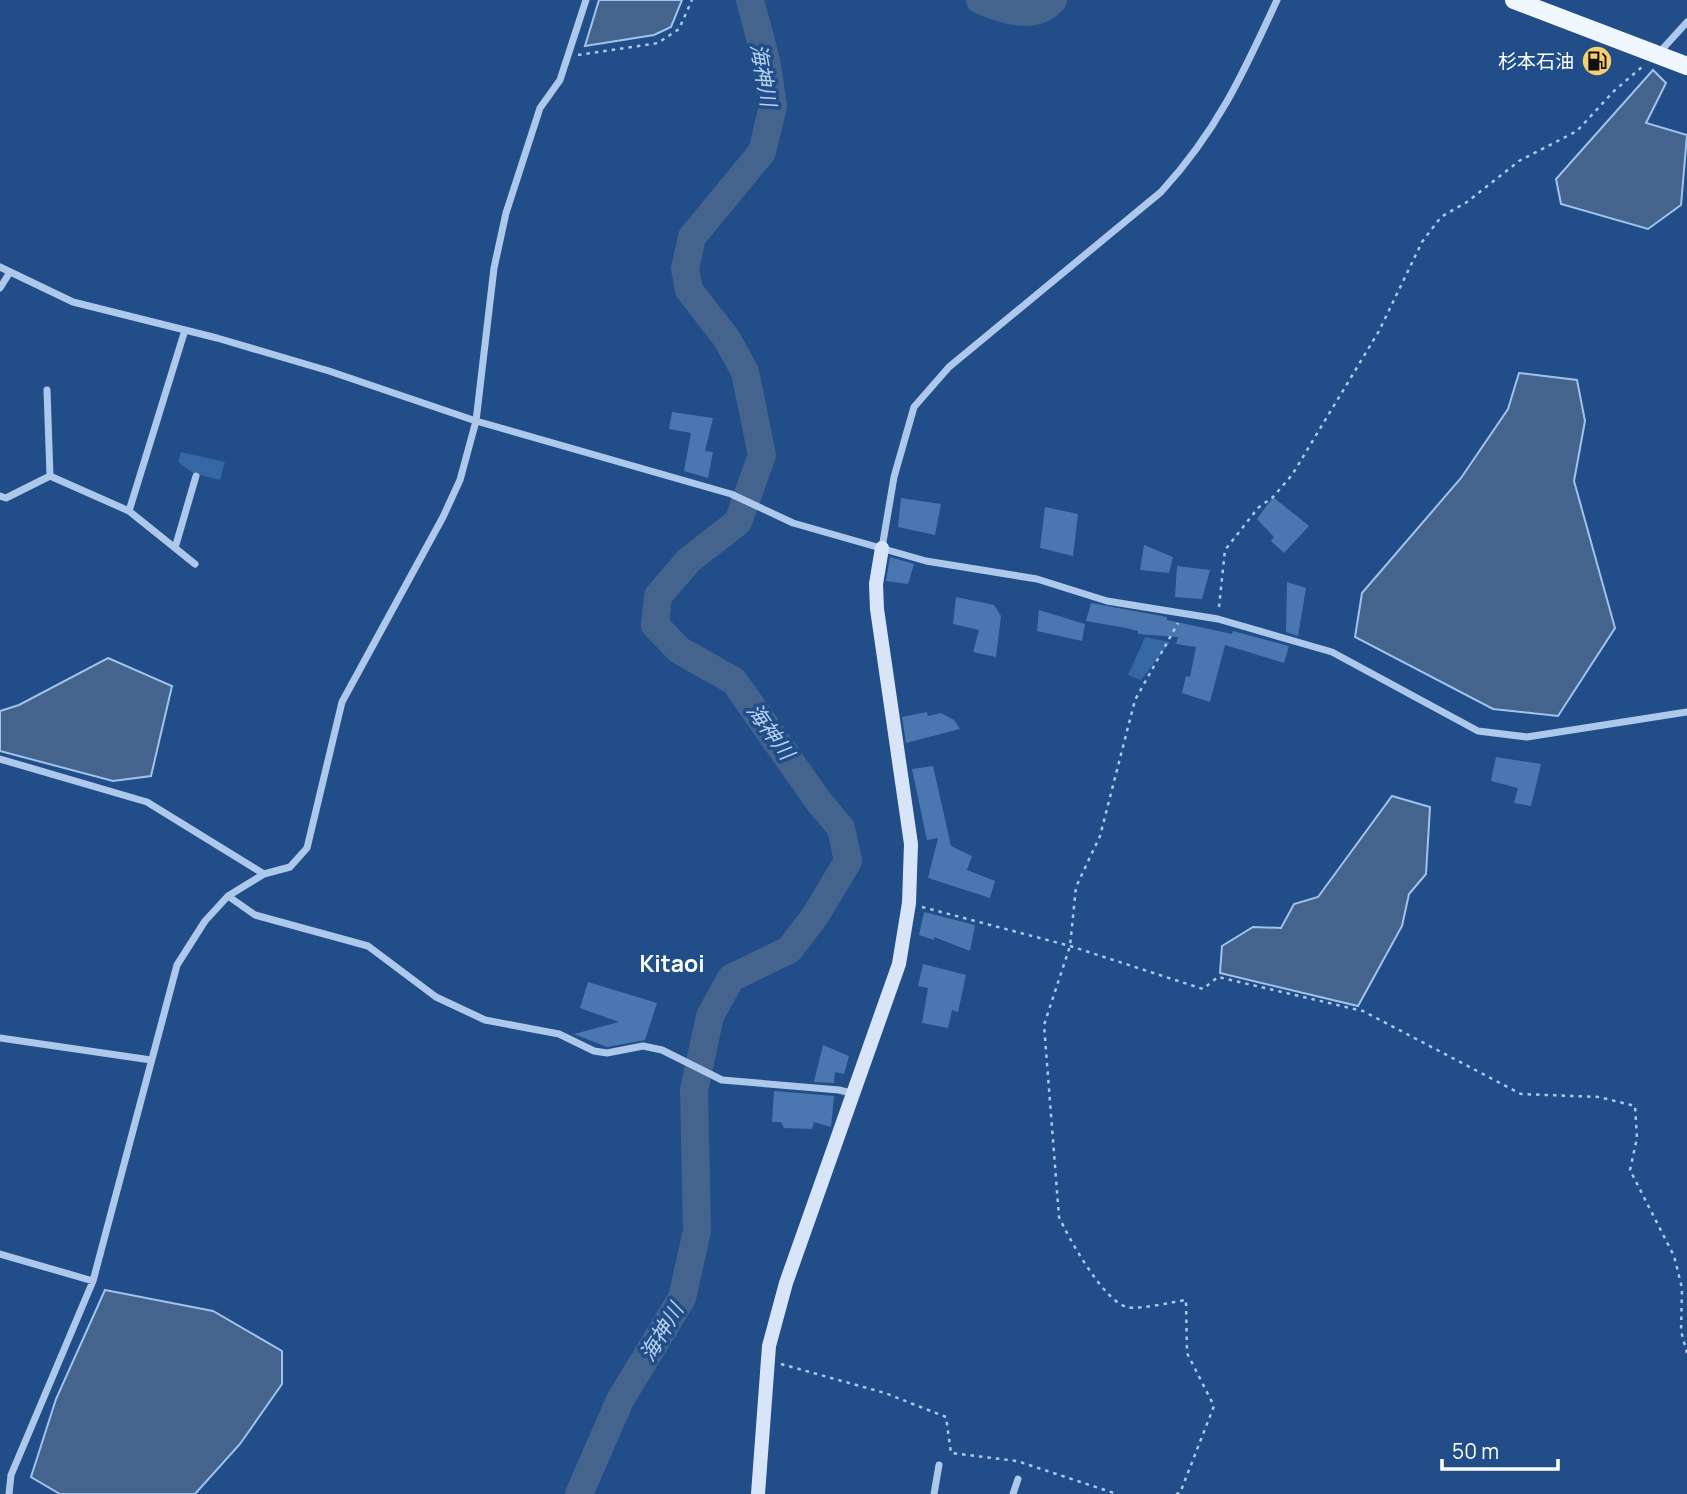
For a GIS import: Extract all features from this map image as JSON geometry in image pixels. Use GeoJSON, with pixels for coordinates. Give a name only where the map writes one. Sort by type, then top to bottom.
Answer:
{"type":"FeatureCollection","features":[{"type":"Feature","properties":{"kind":"main road"},"geometry":{"type":"LineString","coordinates":[[1514,0],[1687,66]]}},
{"type":"Feature","properties":{"kind":"street"},"geometry":{"type":"LineString","coordinates":[[9,1494],[11,1475],[93,1281],[177,965],[205,921],[228,896],[264,874],[290,867],[307,848],[342,702],[443,517],[460,480],[476,421],[494,268],[506,212],[540,108],[560,80],[586,0]]}},
{"type":"Feature","properties":{"kind":"street"},"geometry":{"type":"LineString","coordinates":[[758,1494],[768,1360],[786,1283],[899,964],[909,903],[911,844],[877,609],[876,584],[894,477],[914,408],[949,367],[1161,192],[1191,158],[1239,85],[1276,0]]}},
{"type":"Feature","properties":{"kind":"street"},"geometry":{"type":"LineString","coordinates":[[1656,55],[1687,22]]}},
{"type":"Feature","properties":{"kind":"street"},"geometry":{"type":"LineString","coordinates":[[0,267],[73,302],[329,370],[476,421],[731,494],[793,523],[926,561],[1037,579],[1107,601],[1218,619],[1332,652],[1478,731],[1527,737],[1687,712]]}},
{"type":"Feature","properties":{"kind":"street"},"geometry":{"type":"LineString","coordinates":[[0,288],[10,272]]}},
{"type":"Feature","properties":{"kind":"street"},"geometry":{"type":"LineString","coordinates":[[129,511],[185,330]]}},
{"type":"Feature","properties":{"kind":"street"},"geometry":{"type":"LineString","coordinates":[[47,390],[50,476]]}},
{"type":"Feature","properties":{"kind":"street"},"geometry":{"type":"LineString","coordinates":[[50,476],[129,511],[195,564]]}},
{"type":"Feature","properties":{"kind":"street"},"geometry":{"type":"LineString","coordinates":[[0,496],[6,498],[50,476]]}},
{"type":"Feature","properties":{"kind":"street"},"geometry":{"type":"LineString","coordinates":[[175,548],[196,477]]}},
{"type":"Feature","properties":{"kind":"street"},"geometry":{"type":"LineString","coordinates":[[0,759],[147,802],[264,874]]}},
{"type":"Feature","properties":{"kind":"street"},"geometry":{"type":"LineString","coordinates":[[228,896],[255,915],[368,946],[436,997],[485,1020],[559,1034],[594,1051],[607,1053],[643,1046],[713,1077],[855,1094]]}},
{"type":"Feature","properties":{"kind":"street"},"geometry":{"type":"LineString","coordinates":[[0,1038],[151,1060]]}},
{"type":"Feature","properties":{"kind":"street"},"geometry":{"type":"LineString","coordinates":[[0,1254],[93,1281]]}},
{"type":"Feature","properties":{"kind":"street"},"geometry":{"type":"LineString","coordinates":[[934,1494],[939,1465]]}},
{"type":"Feature","properties":{"kind":"street"},"geometry":{"type":"LineString","coordinates":[[1013,1494],[1018,1479]]}},
{"type":"Feature","properties":{"kind":"path"},"geometry":{"type":"LineString","coordinates":[[568,56],[658,43],[679,29],[692,0]]}},
{"type":"Feature","properties":{"kind":"path"},"geometry":{"type":"LineString","coordinates":[[1218,619],[1225,550],[1258,509],[1292,475],[1379,331],[1422,242],[1441,217],[1467,202],[1520,161],[1577,131],[1614,90],[1656,55]]}},
{"type":"Feature","properties":{"kind":"path"},"geometry":{"type":"LineString","coordinates":[[1176,1494],[1180,1493],[1214,1406],[1187,1353],[1186,1300],[1126,1307],[1109,1296],[1067,1235],[1059,1217],[1044,1026],[1070,946],[1076,887],[1100,836],[1135,700],[1168,646],[1183,614]]}},
{"type":"Feature","properties":{"kind":"path"},"geometry":{"type":"LineString","coordinates":[[909,903],[1070,946],[1203,989],[1218,977],[1363,1011],[1521,1094],[1599,1097],[1635,1106],[1637,1138],[1630,1170],[1674,1256],[1682,1288],[1681,1331],[1687,1353]]}},
{"type":"Feature","properties":{"kind":"path"},"geometry":{"type":"LineString","coordinates":[[768,1360],[885,1393],[946,1417],[951,1453],[1017,1461],[1117,1494]]}},
{"type":"Feature","properties":{"kind":"shaded area"},"geometry":{"type":"Polygon","coordinates":[[[599,0],[682,0],[671,27],[654,35],[585,46],[599,0]]]}},
{"type":"Feature","properties":{"kind":"shaded area"},"geometry":{"type":"Polygon","coordinates":[[[1653,70],[1666,83],[1646,123],[1687,135],[1681,205],[1648,229],[1561,204],[1556,179],[1653,70]]]}},
{"type":"Feature","properties":{"kind":"shaded area"},"geometry":{"type":"Polygon","coordinates":[[[1519,373],[1577,380],[1585,421],[1574,481],[1615,628],[1558,716],[1493,709],[1355,637],[1362,593],[1461,478],[1508,409],[1519,373]]]}},
{"type":"Feature","properties":{"kind":"shaded area"},"geometry":{"type":"Polygon","coordinates":[[[181,452],[225,462],[220,480],[193,473],[178,462],[181,452]]]}},
{"type":"Feature","properties":{"kind":"shaded area"},"geometry":{"type":"Polygon","coordinates":[[[1145,637],[1170,642],[1141,680],[1128,675],[1145,637]]]}},
{"type":"Feature","properties":{"kind":"shaded area"},"geometry":{"type":"Polygon","coordinates":[[[108,658],[172,686],[151,776],[113,781],[0,751],[0,711],[19,705],[108,658]]]}},
{"type":"Feature","properties":{"kind":"shaded area"},"geometry":{"type":"Polygon","coordinates":[[[1392,796],[1430,807],[1426,874],[1409,894],[1402,926],[1358,1006],[1220,973],[1222,946],[1253,927],[1281,928],[1294,904],[1318,897],[1392,796]]]}},
{"type":"Feature","properties":{"kind":"shaded area"},"geometry":{"type":"Polygon","coordinates":[[[105,1290],[213,1311],[282,1351],[282,1384],[240,1444],[195,1494],[60,1494],[31,1477],[56,1399],[105,1290]]]}},
{"type":"Feature","properties":{"kind":"building"},"geometry":{"type":"Polygon","coordinates":[[[672,412],[713,418],[705,451],[713,452],[708,478],[684,471],[691,433],[669,429],[672,412]]]}},
{"type":"Feature","properties":{"kind":"building"},"geometry":{"type":"Polygon","coordinates":[[[1273,497],[1309,526],[1284,553],[1271,541],[1274,537],[1257,519],[1273,497]]]}},
{"type":"Feature","properties":{"kind":"building"},"geometry":{"type":"Polygon","coordinates":[[[901,498],[941,504],[935,535],[898,527],[901,498]]]}},
{"type":"Feature","properties":{"kind":"building"},"geometry":{"type":"Polygon","coordinates":[[[1045,507],[1078,514],[1073,556],[1040,548],[1045,507]]]}},
{"type":"Feature","properties":{"kind":"building"},"geometry":{"type":"Polygon","coordinates":[[[1144,545],[1173,557],[1169,573],[1140,570],[1144,545]]]}},
{"type":"Feature","properties":{"kind":"building"},"geometry":{"type":"Polygon","coordinates":[[[890,557],[914,564],[908,584],[886,581],[890,557]]]}},
{"type":"Feature","properties":{"kind":"building"},"geometry":{"type":"Polygon","coordinates":[[[1177,566],[1210,570],[1202,599],[1175,597],[1177,566]]]}},
{"type":"Feature","properties":{"kind":"building"},"geometry":{"type":"Polygon","coordinates":[[[1287,582],[1306,588],[1298,636],[1286,632],[1287,582]]]}},
{"type":"Feature","properties":{"kind":"building"},"geometry":{"type":"Polygon","coordinates":[[[956,597],[994,605],[1001,616],[996,657],[973,652],[979,630],[953,624],[956,597]]]}},
{"type":"Feature","properties":{"kind":"building"},"geometry":{"type":"Polygon","coordinates":[[[1091,603],[1167,617],[1167,620],[1232,634],[1233,631],[1289,646],[1284,663],[1225,645],[1210,702],[1182,693],[1186,676],[1190,677],[1196,647],[1176,644],[1178,637],[1138,634],[1138,631],[1126,628],[1086,621],[1091,603]]]}},
{"type":"Feature","properties":{"kind":"building"},"geometry":{"type":"Polygon","coordinates":[[[1039,610],[1085,624],[1082,641],[1037,631],[1039,610]]]}},
{"type":"Feature","properties":{"kind":"building"},"geometry":{"type":"Polygon","coordinates":[[[927,712],[928,716],[941,713],[954,720],[960,729],[906,743],[902,717],[927,712]]]}},
{"type":"Feature","properties":{"kind":"building"},"geometry":{"type":"Polygon","coordinates":[[[1496,757],[1541,764],[1531,806],[1514,803],[1518,788],[1491,781],[1496,757]]]}},
{"type":"Feature","properties":{"kind":"building"},"geometry":{"type":"Polygon","coordinates":[[[933,766],[951,846],[972,856],[967,870],[995,881],[990,898],[928,878],[938,838],[927,840],[912,769],[933,766]]]}},
{"type":"Feature","properties":{"kind":"building"},"geometry":{"type":"Polygon","coordinates":[[[924,912],[975,925],[970,951],[934,937],[934,940],[919,935],[924,912]]]}},
{"type":"Feature","properties":{"kind":"building"},"geometry":{"type":"Polygon","coordinates":[[[923,964],[966,975],[958,1012],[952,1010],[948,1028],[922,1023],[928,988],[918,986],[923,964]]]}},
{"type":"Feature","properties":{"kind":"building"},"geometry":{"type":"Polygon","coordinates":[[[588,982],[657,1003],[645,1040],[607,1047],[574,1034],[619,1022],[580,1008],[588,982]]]}},
{"type":"Feature","properties":{"kind":"building"},"geometry":{"type":"Polygon","coordinates":[[[823,1045],[849,1056],[844,1074],[835,1072],[834,1083],[814,1082],[823,1045]]]}},
{"type":"Feature","properties":{"kind":"building"},"geometry":{"type":"Polygon","coordinates":[[[774,1091],[834,1096],[831,1127],[814,1122],[812,1129],[784,1128],[781,1122],[772,1122],[774,1091]]]}},
{"type":"Feature","properties":{"kind":"waterway","name":"海神川"},"geometry":{"type":"LineString","coordinates":[[579,1494],[620,1400],[682,1298],[697,1231],[694,1090],[710,1016],[731,978],[789,950],[815,916],[848,861],[841,828],[819,802],[734,681],[679,650],[655,625],[658,596],[689,560],[738,522],[762,455],[745,372],[727,339],[689,290],[685,269],[692,237],[762,152],[773,106],[766,60],[750,0]]}},
{"type":"Feature","properties":{"kind":"waterway","name":"海神川"},"geometry":{"type":"LineString","coordinates":[[980,0],[1018,12],[1037,10],[1053,0]]}},
{"type":"Feature","properties":{"kind":"place","name":"杉本石油"},"geometry":{"type":"Point","coordinates":[1597,61]}},
{"type":"Feature","properties":{"kind":"district","name":"Kitaoi"},"geometry":{"type":"Point","coordinates":[672,963]}}]}
